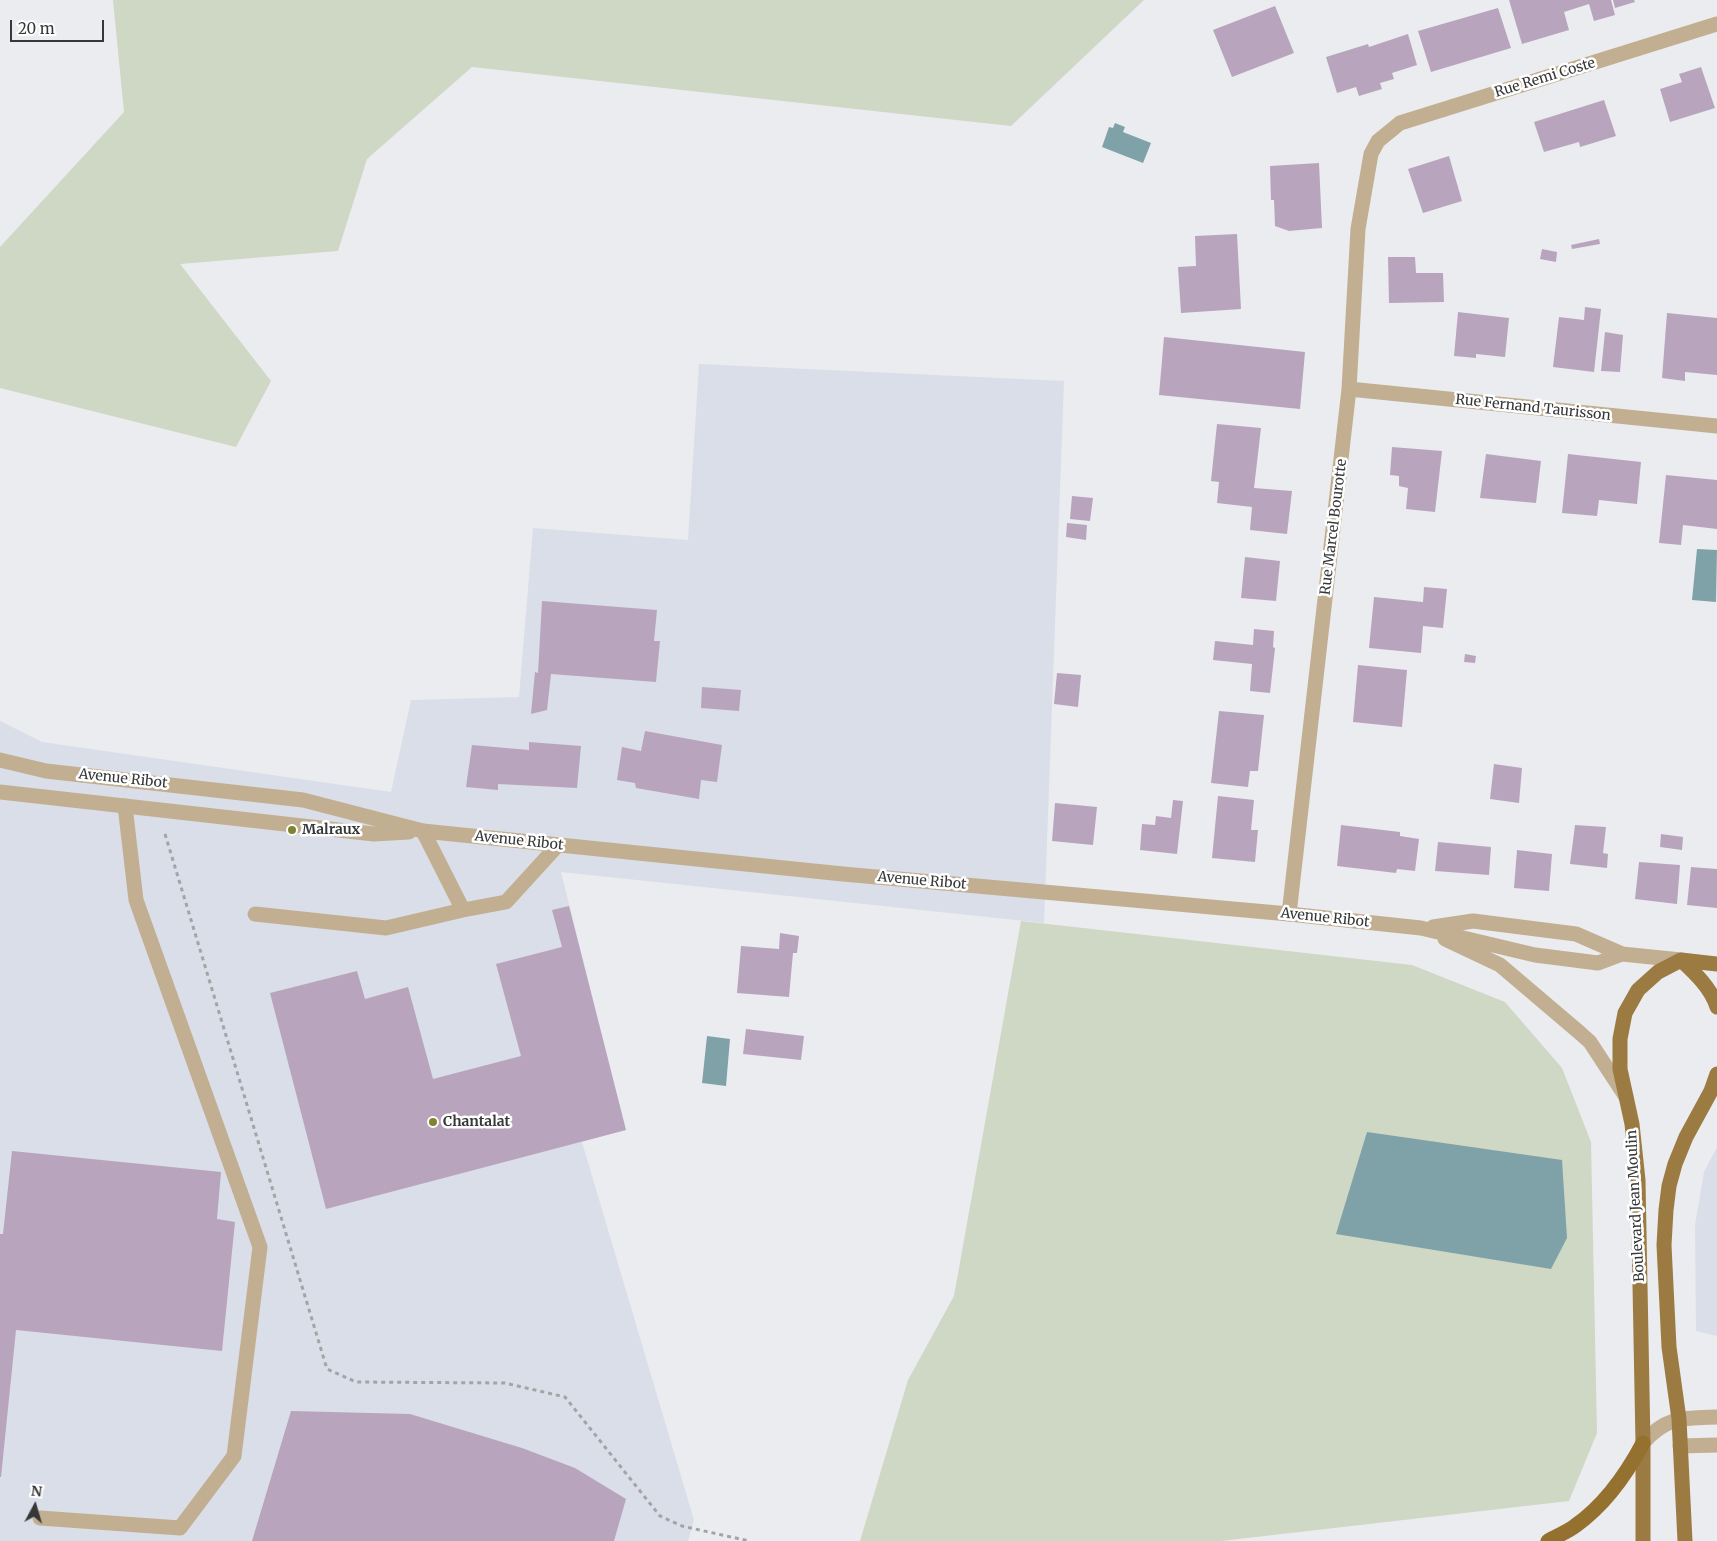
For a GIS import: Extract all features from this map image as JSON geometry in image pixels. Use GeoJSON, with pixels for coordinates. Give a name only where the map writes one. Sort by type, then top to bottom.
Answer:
{"type":"FeatureCollection","features":[{"type":"Feature","properties":{"kind":"highway"},"geometry":{"type":"LineString","coordinates":[[1548,1541],[1574,1527],[1592,1513],[1628,1471],[1644,1443]]}},
{"type":"Feature","properties":{"kind":"main road","name":"Boulevard Jean Moulin"},"geometry":{"type":"LineString","coordinates":[[1643,1541],[1644,1443],[1638,1180],[1632,1124],[1620,1069],[1620,1039],[1625,1013],[1638,990],[1658,972],[1681,960]]}},
{"type":"Feature","properties":{"kind":"main road","name":"Avenue Ribot"},"geometry":{"type":"LineString","coordinates":[[1681,960],[1717,964]]}},
{"type":"Feature","properties":{"kind":"main road"},"geometry":{"type":"LineString","coordinates":[[1681,960],[1701,980],[1715,1000],[1717,1007]]}},
{"type":"Feature","properties":{"kind":"main road","name":"Boulevard Jean Moulin"},"geometry":{"type":"LineString","coordinates":[[1684,1541],[1679,1419],[1669,1347],[1664,1245],[1666,1210],[1669,1186],[1686,1137],[1711,1091],[1717,1074]]}},
{"type":"Feature","properties":{"kind":"main road"},"geometry":{"type":"LineString","coordinates":[[1700,1110],[1717,1086]]}},
{"type":"Feature","properties":{"kind":"street","name":"Rue Remi Coste"},"geometry":{"type":"LineString","coordinates":[[1378,141],[1400,123],[1717,24]]}},
{"type":"Feature","properties":{"kind":"street","name":"Rue Marcel Bourotte"},"geometry":{"type":"LineString","coordinates":[[1289,914],[1349,389],[1358,229],[1371,154],[1378,141]]}},
{"type":"Feature","properties":{"kind":"street","name":"Rue Fernand Taurisson"},"geometry":{"type":"LineString","coordinates":[[1349,389],[1717,426]]}},
{"type":"Feature","properties":{"kind":"street","name":"Avenue Ribot"},"geometry":{"type":"LineString","coordinates":[[0,760],[46,771],[303,800],[423,831],[843,874],[1289,914],[1422,928],[1536,955],[1598,963],[1622,954]]}},
{"type":"Feature","properties":{"kind":"street","name":"Avenue Ribot"},"geometry":{"type":"LineString","coordinates":[[0,792],[374,834],[423,831]]}},
{"type":"Feature","properties":{"kind":"street"},"geometry":{"type":"LineString","coordinates":[[40,1518],[180,1528],[234,1456],[260,1248],[136,900],[125,806]]}},
{"type":"Feature","properties":{"kind":"street"},"geometry":{"type":"LineString","coordinates":[[423,831],[464,910]]}},
{"type":"Feature","properties":{"kind":"street"},"geometry":{"type":"LineString","coordinates":[[255,914],[386,928],[506,902],[558,845]]}},
{"type":"Feature","properties":{"kind":"street","name":"Avenue Ribot"},"geometry":{"type":"LineString","coordinates":[[1422,928],[1473,921],[1576,934],[1622,954],[1681,960]]}},
{"type":"Feature","properties":{"kind":"street","name":"Avenue Ribot"},"geometry":{"type":"LineString","coordinates":[[1422,928],[1500,965],[1590,1042],[1626,1098]]}},
{"type":"Feature","properties":{"kind":"street"},"geometry":{"type":"LineString","coordinates":[[1644,1443],[1654,1431],[1665,1424],[1679,1419],[1717,1417]]}},
{"type":"Feature","properties":{"kind":"street"},"geometry":{"type":"LineString","coordinates":[[1680,1446],[1717,1445]]}},
{"type":"Feature","properties":{"kind":"path"},"geometry":{"type":"LineString","coordinates":[[158,810],[327,1369],[356,1382],[505,1383],[565,1397],[660,1516],[682,1526],[749,1541]]}},
{"type":"Feature","properties":{"kind":"shaded area"},"geometry":{"type":"Polygon","coordinates":[[[699,364],[1064,381],[1044,923],[561,872],[626,1130],[582,1142],[694,1520],[688,1541],[0,1541],[0,721],[42,742],[391,792],[411,700],[519,697],[533,528],[688,540],[699,364]]]}},
{"type":"Feature","properties":{"kind":"shaded area"},"geometry":{"type":"Polygon","coordinates":[[[1717,1147],[1717,1336],[1696,1331],[1695,1225],[1704,1172],[1717,1147]]]}},
{"type":"Feature","properties":{"kind":"green space"},"geometry":{"type":"Polygon","coordinates":[[[113,0],[1144,0],[1011,126],[472,67],[367,159],[338,251],[180,264],[271,381],[236,447],[0,388],[0,247],[124,112],[113,0]]]}},
{"type":"Feature","properties":{"kind":"green space"},"geometry":{"type":"Polygon","coordinates":[[[1021,921],[1412,965],[1505,1002],[1562,1068],[1591,1142],[1597,1433],[1569,1501],[1221,1541],[860,1541],[908,1380],[954,1296],[1021,921]]]}},
{"type":"Feature","properties":{"kind":"water"},"geometry":{"type":"Polygon","coordinates":[[[1115,123],[1125,127],[1123,132],[1151,143],[1143,163],[1102,147],[1109,127],[1113,128],[1115,123]]]}},
{"type":"Feature","properties":{"kind":"water"},"geometry":{"type":"Polygon","coordinates":[[[1697,549],[1717,550],[1716,602],[1692,600],[1697,549]]]}},
{"type":"Feature","properties":{"kind":"water"},"geometry":{"type":"Polygon","coordinates":[[[707,1036],[730,1039],[726,1086],[702,1083],[707,1036]]]}},
{"type":"Feature","properties":{"kind":"water"},"geometry":{"type":"Polygon","coordinates":[[[1367,1132],[1562,1160],[1567,1238],[1551,1269],[1336,1234],[1367,1132]]]}},
{"type":"Feature","properties":{"kind":"building"},"geometry":{"type":"Polygon","coordinates":[[[1509,0],[1611,0],[1615,15],[1594,21],[1589,4],[1564,12],[1569,30],[1522,44],[1509,0]]]}},
{"type":"Feature","properties":{"kind":"building"},"geometry":{"type":"Polygon","coordinates":[[[1613,0],[1634,0],[1635,2],[1615,8],[1613,0]]]}},
{"type":"Feature","properties":{"kind":"building"},"geometry":{"type":"Polygon","coordinates":[[[1275,6],[1294,53],[1232,77],[1213,30],[1275,6]]]}},
{"type":"Feature","properties":{"kind":"building"},"geometry":{"type":"Polygon","coordinates":[[[1498,8],[1511,48],[1431,72],[1418,31],[1498,8]]]}},
{"type":"Feature","properties":{"kind":"building"},"geometry":{"type":"Polygon","coordinates":[[[1408,34],[1417,65],[1392,73],[1394,79],[1380,83],[1382,89],[1359,96],[1356,87],[1337,93],[1326,57],[1368,44],[1369,47],[1408,34]]]}},
{"type":"Feature","properties":{"kind":"building"},"geometry":{"type":"Polygon","coordinates":[[[1701,67],[1715,108],[1670,122],[1660,89],[1682,82],[1679,74],[1701,67]]]}},
{"type":"Feature","properties":{"kind":"building"},"geometry":{"type":"Polygon","coordinates":[[[1604,100],[1616,136],[1580,147],[1579,142],[1544,152],[1534,122],[1604,100]]]}},
{"type":"Feature","properties":{"kind":"building"},"geometry":{"type":"Polygon","coordinates":[[[1449,156],[1462,201],[1423,213],[1408,169],[1449,156]]]}},
{"type":"Feature","properties":{"kind":"building"},"geometry":{"type":"Polygon","coordinates":[[[1319,163],[1322,228],[1289,231],[1275,226],[1274,200],[1271,200],[1270,166],[1319,163]]]}},
{"type":"Feature","properties":{"kind":"building"},"geometry":{"type":"Polygon","coordinates":[[[1237,234],[1241,309],[1181,313],[1178,267],[1196,266],[1195,236],[1237,234]]]}},
{"type":"Feature","properties":{"kind":"building"},"geometry":{"type":"Polygon","coordinates":[[[1599,239],[1600,244],[1572,249],[1571,245],[1599,239]]]}},
{"type":"Feature","properties":{"kind":"building"},"geometry":{"type":"Polygon","coordinates":[[[1542,249],[1557,252],[1556,262],[1540,259],[1542,249]]]}},
{"type":"Feature","properties":{"kind":"building"},"geometry":{"type":"Polygon","coordinates":[[[1388,257],[1415,257],[1416,273],[1443,273],[1444,302],[1389,303],[1388,257]]]}},
{"type":"Feature","properties":{"kind":"building"},"geometry":{"type":"Polygon","coordinates":[[[1585,307],[1601,309],[1594,372],[1553,367],[1559,317],[1584,320],[1585,307]]]}},
{"type":"Feature","properties":{"kind":"building"},"geometry":{"type":"Polygon","coordinates":[[[1458,312],[1509,318],[1505,357],[1476,354],[1476,358],[1454,356],[1458,312]]]}},
{"type":"Feature","properties":{"kind":"building"},"geometry":{"type":"Polygon","coordinates":[[[1667,313],[1717,318],[1717,375],[1685,372],[1685,381],[1662,378],[1667,313]]]}},
{"type":"Feature","properties":{"kind":"building"},"geometry":{"type":"Polygon","coordinates":[[[1605,332],[1623,335],[1620,372],[1601,371],[1605,332]]]}},
{"type":"Feature","properties":{"kind":"building"},"geometry":{"type":"Polygon","coordinates":[[[1164,337],[1305,352],[1300,409],[1159,395],[1164,337]]]}},
{"type":"Feature","properties":{"kind":"building"},"geometry":{"type":"Polygon","coordinates":[[[1217,424],[1261,428],[1254,488],[1292,491],[1287,534],[1250,530],[1252,507],[1217,503],[1219,482],[1211,481],[1217,424]]]}},
{"type":"Feature","properties":{"kind":"building"},"geometry":{"type":"Polygon","coordinates":[[[1392,447],[1442,451],[1435,512],[1406,509],[1408,488],[1399,486],[1399,476],[1390,475],[1392,447]]]}},
{"type":"Feature","properties":{"kind":"building"},"geometry":{"type":"Polygon","coordinates":[[[1486,454],[1541,461],[1536,503],[1480,498],[1486,454]]]}},
{"type":"Feature","properties":{"kind":"building"},"geometry":{"type":"Polygon","coordinates":[[[1568,454],[1641,462],[1637,504],[1599,500],[1597,516],[1562,513],[1568,454]]]}},
{"type":"Feature","properties":{"kind":"building"},"geometry":{"type":"Polygon","coordinates":[[[1666,475],[1717,480],[1717,529],[1683,525],[1681,545],[1659,543],[1666,475]]]}},
{"type":"Feature","properties":{"kind":"building"},"geometry":{"type":"Polygon","coordinates":[[[1072,496],[1093,498],[1090,521],[1070,519],[1072,496]]]}},
{"type":"Feature","properties":{"kind":"building"},"geometry":{"type":"Polygon","coordinates":[[[1067,523],[1087,525],[1086,540],[1066,537],[1067,523]]]}},
{"type":"Feature","properties":{"kind":"building"},"geometry":{"type":"Polygon","coordinates":[[[1245,557],[1280,561],[1276,601],[1241,598],[1245,557]]]}},
{"type":"Feature","properties":{"kind":"building"},"geometry":{"type":"Polygon","coordinates":[[[1424,587],[1447,589],[1443,628],[1423,626],[1421,653],[1369,648],[1374,597],[1423,602],[1424,587]]]}},
{"type":"Feature","properties":{"kind":"building"},"geometry":{"type":"Polygon","coordinates":[[[542,601],[657,610],[654,641],[660,641],[656,682],[551,674],[547,710],[531,714],[535,672],[538,673],[542,601]]]}},
{"type":"Feature","properties":{"kind":"building"},"geometry":{"type":"Polygon","coordinates":[[[1254,629],[1274,631],[1273,647],[1275,648],[1270,693],[1250,691],[1252,664],[1213,660],[1215,641],[1253,645],[1254,629]]]}},
{"type":"Feature","properties":{"kind":"building"},"geometry":{"type":"Polygon","coordinates":[[[1465,654],[1476,656],[1475,663],[1464,662],[1465,654]]]}},
{"type":"Feature","properties":{"kind":"building"},"geometry":{"type":"Polygon","coordinates":[[[1358,665],[1407,670],[1402,727],[1353,722],[1358,665]]]}},
{"type":"Feature","properties":{"kind":"building"},"geometry":{"type":"Polygon","coordinates":[[[1057,673],[1081,675],[1078,707],[1054,704],[1057,673]]]}},
{"type":"Feature","properties":{"kind":"building"},"geometry":{"type":"Polygon","coordinates":[[[702,687],[741,690],[739,711],[701,708],[702,687]]]}},
{"type":"Feature","properties":{"kind":"building"},"geometry":{"type":"Polygon","coordinates":[[[1219,711],[1264,715],[1258,771],[1250,771],[1248,787],[1211,783],[1219,711]]]}},
{"type":"Feature","properties":{"kind":"building"},"geometry":{"type":"Polygon","coordinates":[[[645,731],[722,745],[717,782],[701,780],[699,799],[636,788],[635,783],[617,780],[622,747],[641,751],[645,731]]]}},
{"type":"Feature","properties":{"kind":"building"},"geometry":{"type":"Polygon","coordinates":[[[529,742],[581,746],[577,788],[498,784],[498,790],[466,787],[472,745],[529,750],[529,742]]]}},
{"type":"Feature","properties":{"kind":"building"},"geometry":{"type":"Polygon","coordinates":[[[1494,764],[1522,768],[1519,803],[1490,799],[1494,764]]]}},
{"type":"Feature","properties":{"kind":"building"},"geometry":{"type":"Polygon","coordinates":[[[1218,796],[1254,800],[1251,830],[1258,830],[1255,862],[1212,858],[1218,796]]]}},
{"type":"Feature","properties":{"kind":"building"},"geometry":{"type":"Polygon","coordinates":[[[1173,800],[1183,801],[1177,854],[1140,850],[1142,824],[1155,825],[1156,816],[1171,818],[1173,800]]]}},
{"type":"Feature","properties":{"kind":"building"},"geometry":{"type":"Polygon","coordinates":[[[1055,803],[1097,807],[1093,845],[1052,841],[1055,803]]]}},
{"type":"Feature","properties":{"kind":"building"},"geometry":{"type":"Polygon","coordinates":[[[1341,825],[1400,832],[1400,836],[1419,839],[1415,871],[1397,869],[1396,873],[1337,866],[1341,825]]]}},
{"type":"Feature","properties":{"kind":"building"},"geometry":{"type":"Polygon","coordinates":[[[1575,825],[1606,827],[1603,853],[1608,854],[1607,868],[1570,864],[1575,825]]]}},
{"type":"Feature","properties":{"kind":"building"},"geometry":{"type":"Polygon","coordinates":[[[1661,834],[1683,837],[1682,850],[1660,847],[1661,834]]]}},
{"type":"Feature","properties":{"kind":"building"},"geometry":{"type":"Polygon","coordinates":[[[1438,842],[1491,847],[1489,875],[1435,871],[1438,842]]]}},
{"type":"Feature","properties":{"kind":"building"},"geometry":{"type":"Polygon","coordinates":[[[1517,850],[1552,854],[1549,891],[1514,888],[1517,850]]]}},
{"type":"Feature","properties":{"kind":"building"},"geometry":{"type":"Polygon","coordinates":[[[1639,862],[1680,865],[1677,904],[1635,899],[1639,862]]]}},
{"type":"Feature","properties":{"kind":"building"},"geometry":{"type":"Polygon","coordinates":[[[1691,867],[1717,869],[1717,908],[1687,905],[1691,867]]]}},
{"type":"Feature","properties":{"kind":"building"},"geometry":{"type":"Polygon","coordinates":[[[569,906],[626,1130],[326,1209],[270,993],[357,971],[365,999],[408,987],[433,1079],[521,1056],[496,964],[562,947],[552,910],[569,906]]]}},
{"type":"Feature","properties":{"kind":"building"},"geometry":{"type":"Polygon","coordinates":[[[780,933],[799,936],[797,953],[793,953],[789,997],[737,993],[741,946],[779,949],[780,933]]]}},
{"type":"Feature","properties":{"kind":"building"},"geometry":{"type":"Polygon","coordinates":[[[746,1029],[804,1036],[801,1060],[743,1054],[746,1029]]]}},
{"type":"Feature","properties":{"kind":"building"},"geometry":{"type":"Polygon","coordinates":[[[12,1151],[221,1172],[217,1219],[235,1222],[222,1351],[16,1330],[0,1477],[0,1234],[3,1234],[12,1151]]]}},
{"type":"Feature","properties":{"kind":"building"},"geometry":{"type":"Polygon","coordinates":[[[291,1411],[410,1414],[522,1448],[575,1468],[626,1499],[614,1541],[252,1541],[291,1411]]]}},
{"type":"Feature","properties":{"kind":"place","name":"Malraux"},"geometry":{"type":"Point","coordinates":[292,830]}},
{"type":"Feature","properties":{"kind":"place","name":"Chantalat"},"geometry":{"type":"Point","coordinates":[433,1122]}}]}
